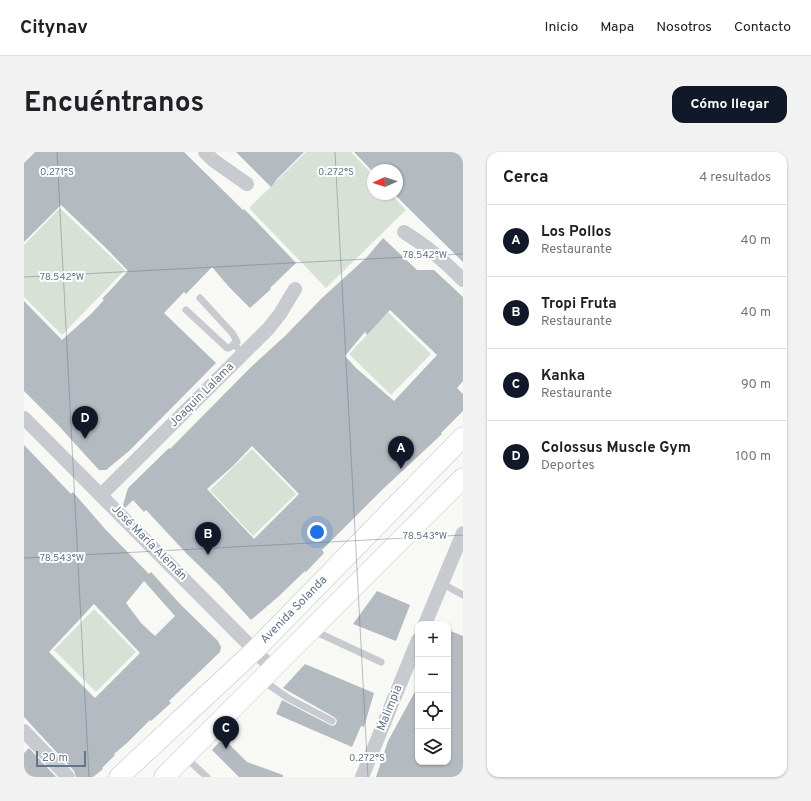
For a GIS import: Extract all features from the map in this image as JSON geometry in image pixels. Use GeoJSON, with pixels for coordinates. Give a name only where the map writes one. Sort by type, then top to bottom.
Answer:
{"type":"FeatureCollection","features":[{"type":"Feature","properties":{"kind":"street"},"geometry":{"type":"LineString","coordinates":[[205,152],[213,160],[247,184]]}},
{"type":"Feature","properties":{"kind":"street"},"geometry":{"type":"LineString","coordinates":[[404,232],[442,259],[463,280]]}},
{"type":"Feature","properties":{"kind":"street","name":"Joaquin Lalama"},"geometry":{"type":"LineString","coordinates":[[101,495],[239,349],[268,329],[280,314],[295,289]]}},
{"type":"Feature","properties":{"kind":"street","name":"José María Alemán"},"geometry":{"type":"LineString","coordinates":[[24,418],[255,650],[268,674]]}},
{"type":"Feature","properties":{"kind":"street","name":"Avenida Solanda"},"geometry":{"type":"LineString","coordinates":[[119,777],[255,650],[439,461],[461,442]]}},
{"type":"Feature","properties":{"kind":"street"},"geometry":{"type":"LineString","coordinates":[[164,777],[463,478],[439,461]]}},
{"type":"Feature","properties":{"kind":"street"},"geometry":{"type":"LineString","coordinates":[[425,621],[463,533]]}},
{"type":"Feature","properties":{"kind":"street","name":"Malimpia"},"geometry":{"type":"LineString","coordinates":[[362,777],[415,647]]}},
{"type":"Feature","properties":{"kind":"street"},"geometry":{"type":"LineString","coordinates":[[24,731],[68,777]]}},
{"type":"Feature","properties":{"kind":"lane"},"geometry":{"type":"LineString","coordinates":[[186,310],[227,348],[239,349],[233,334],[200,298]]}},
{"type":"Feature","properties":{"kind":"lane"},"geometry":{"type":"LineString","coordinates":[[441,583],[463,595]]}},
{"type":"Feature","properties":{"kind":"lane"},"geometry":{"type":"LineString","coordinates":[[312,630],[381,662]]}},
{"type":"Feature","properties":{"kind":"lane"},"geometry":{"type":"LineString","coordinates":[[268,674],[288,698],[332,721]]}},
{"type":"Feature","properties":{"kind":"lane"},"geometry":{"type":"LineString","coordinates":[[185,757],[207,777]]}},
{"type":"Feature","properties":{"kind":"shaded area"},"geometry":{"type":"Polygon","coordinates":[[[306,152],[351,152],[367,169],[367,200],[397,200],[406,210],[326,288],[249,208],[306,152]]]}},
{"type":"Feature","properties":{"kind":"shaded area"},"geometry":{"type":"Polygon","coordinates":[[[60,208],[125,270],[62,335],[24,297],[24,245],[60,208]]]}},
{"type":"Feature","properties":{"kind":"shaded area"},"geometry":{"type":"Polygon","coordinates":[[[388,312],[431,354],[391,395],[349,354],[388,312]]]}},
{"type":"Feature","properties":{"kind":"shaded area"},"geometry":{"type":"Polygon","coordinates":[[[252,449],[296,494],[253,536],[210,490],[252,449]]]}},
{"type":"Feature","properties":{"kind":"shaded area"},"geometry":{"type":"Polygon","coordinates":[[[94,609],[136,652],[96,692],[54,650],[94,609]]]}},
{"type":"Feature","properties":{"kind":"building"},"geometry":{"type":"Polygon","coordinates":[[[35,152],[184,152],[243,210],[244,209],[296,263],[250,308],[212,267],[186,294],[184,292],[164,313],[216,363],[129,451],[106,470],[99,470],[58,425],[24,391],[24,301],[62,340],[91,314],[104,300],[102,299],[128,271],[61,205],[24,242],[24,163],[35,152]]]}},
{"type":"Feature","properties":{"kind":"building"},"geometry":{"type":"Polygon","coordinates":[[[236,152],[304,152],[271,187],[236,152]]]}},
{"type":"Feature","properties":{"kind":"building"},"geometry":{"type":"Polygon","coordinates":[[[354,152],[463,152],[463,262],[400,200],[403,200],[403,164],[367,164],[367,166],[354,152]]]}},
{"type":"Feature","properties":{"kind":"building"},"geometry":{"type":"Polygon","coordinates":[[[383,238],[417,270],[434,270],[463,297],[463,381],[457,388],[463,394],[463,411],[441,433],[442,434],[383,489],[322,550],[324,553],[306,572],[305,571],[251,620],[146,510],[144,512],[133,500],[125,508],[123,505],[128,488],[169,448],[170,449],[322,298],[367,257],[383,238]],[[390,310],[367,335],[365,332],[345,356],[356,368],[394,401],[437,355],[390,310]],[[252,446],[233,466],[207,489],[254,539],[299,494],[252,446]]]}},
{"type":"Feature","properties":{"kind":"building"},"geometry":{"type":"Polygon","coordinates":[[[24,445],[71,494],[73,492],[105,529],[149,574],[151,572],[181,605],[218,641],[221,647],[220,652],[169,701],[171,703],[151,721],[150,720],[114,754],[115,755],[102,768],[103,769],[93,777],[76,777],[74,771],[24,717],[24,445]],[[144,581],[126,603],[141,623],[155,636],[175,616],[144,581]],[[94,604],[49,652],[95,698],[140,653],[94,604]]]}},
{"type":"Feature","properties":{"kind":"building"},"geometry":{"type":"Polygon","coordinates":[[[377,591],[410,605],[396,641],[353,624],[377,591]]]}},
{"type":"Feature","properties":{"kind":"building"},"geometry":{"type":"Polygon","coordinates":[[[451,631],[463,636],[463,777],[376,777],[388,741],[415,692],[415,765],[451,765],[451,631]]]}},
{"type":"Feature","properties":{"kind":"building"},"geometry":{"type":"Polygon","coordinates":[[[305,664],[374,693],[364,727],[361,726],[352,747],[276,714],[282,700],[330,725],[333,726],[336,724],[337,720],[334,717],[283,688],[305,664]]]}},
{"type":"Feature","properties":{"kind":"building"},"geometry":{"type":"Polygon","coordinates":[[[223,738],[247,762],[283,775],[283,777],[239,777],[212,750],[223,738]]]}},
{"type":"Feature","properties":{"kind":"building"},"geometry":{"type":"Polygon","coordinates":[[[29,748],[56,777],[24,777],[24,753],[29,748]]]}},
{"type":"Feature","properties":{"kind":"place","name":"Colossus Muscle Gym"},"geometry":{"type":"Point","coordinates":[85,439]}},
{"type":"Feature","properties":{"kind":"place","name":"Los Pollos"},"geometry":{"type":"Point","coordinates":[401,469]}},
{"type":"Feature","properties":{"kind":"place","name":"Tropi Fruta"},"geometry":{"type":"Point","coordinates":[208,555]}},
{"type":"Feature","properties":{"kind":"place","name":"Kanka"},"geometry":{"type":"Point","coordinates":[226,749]}}]}
